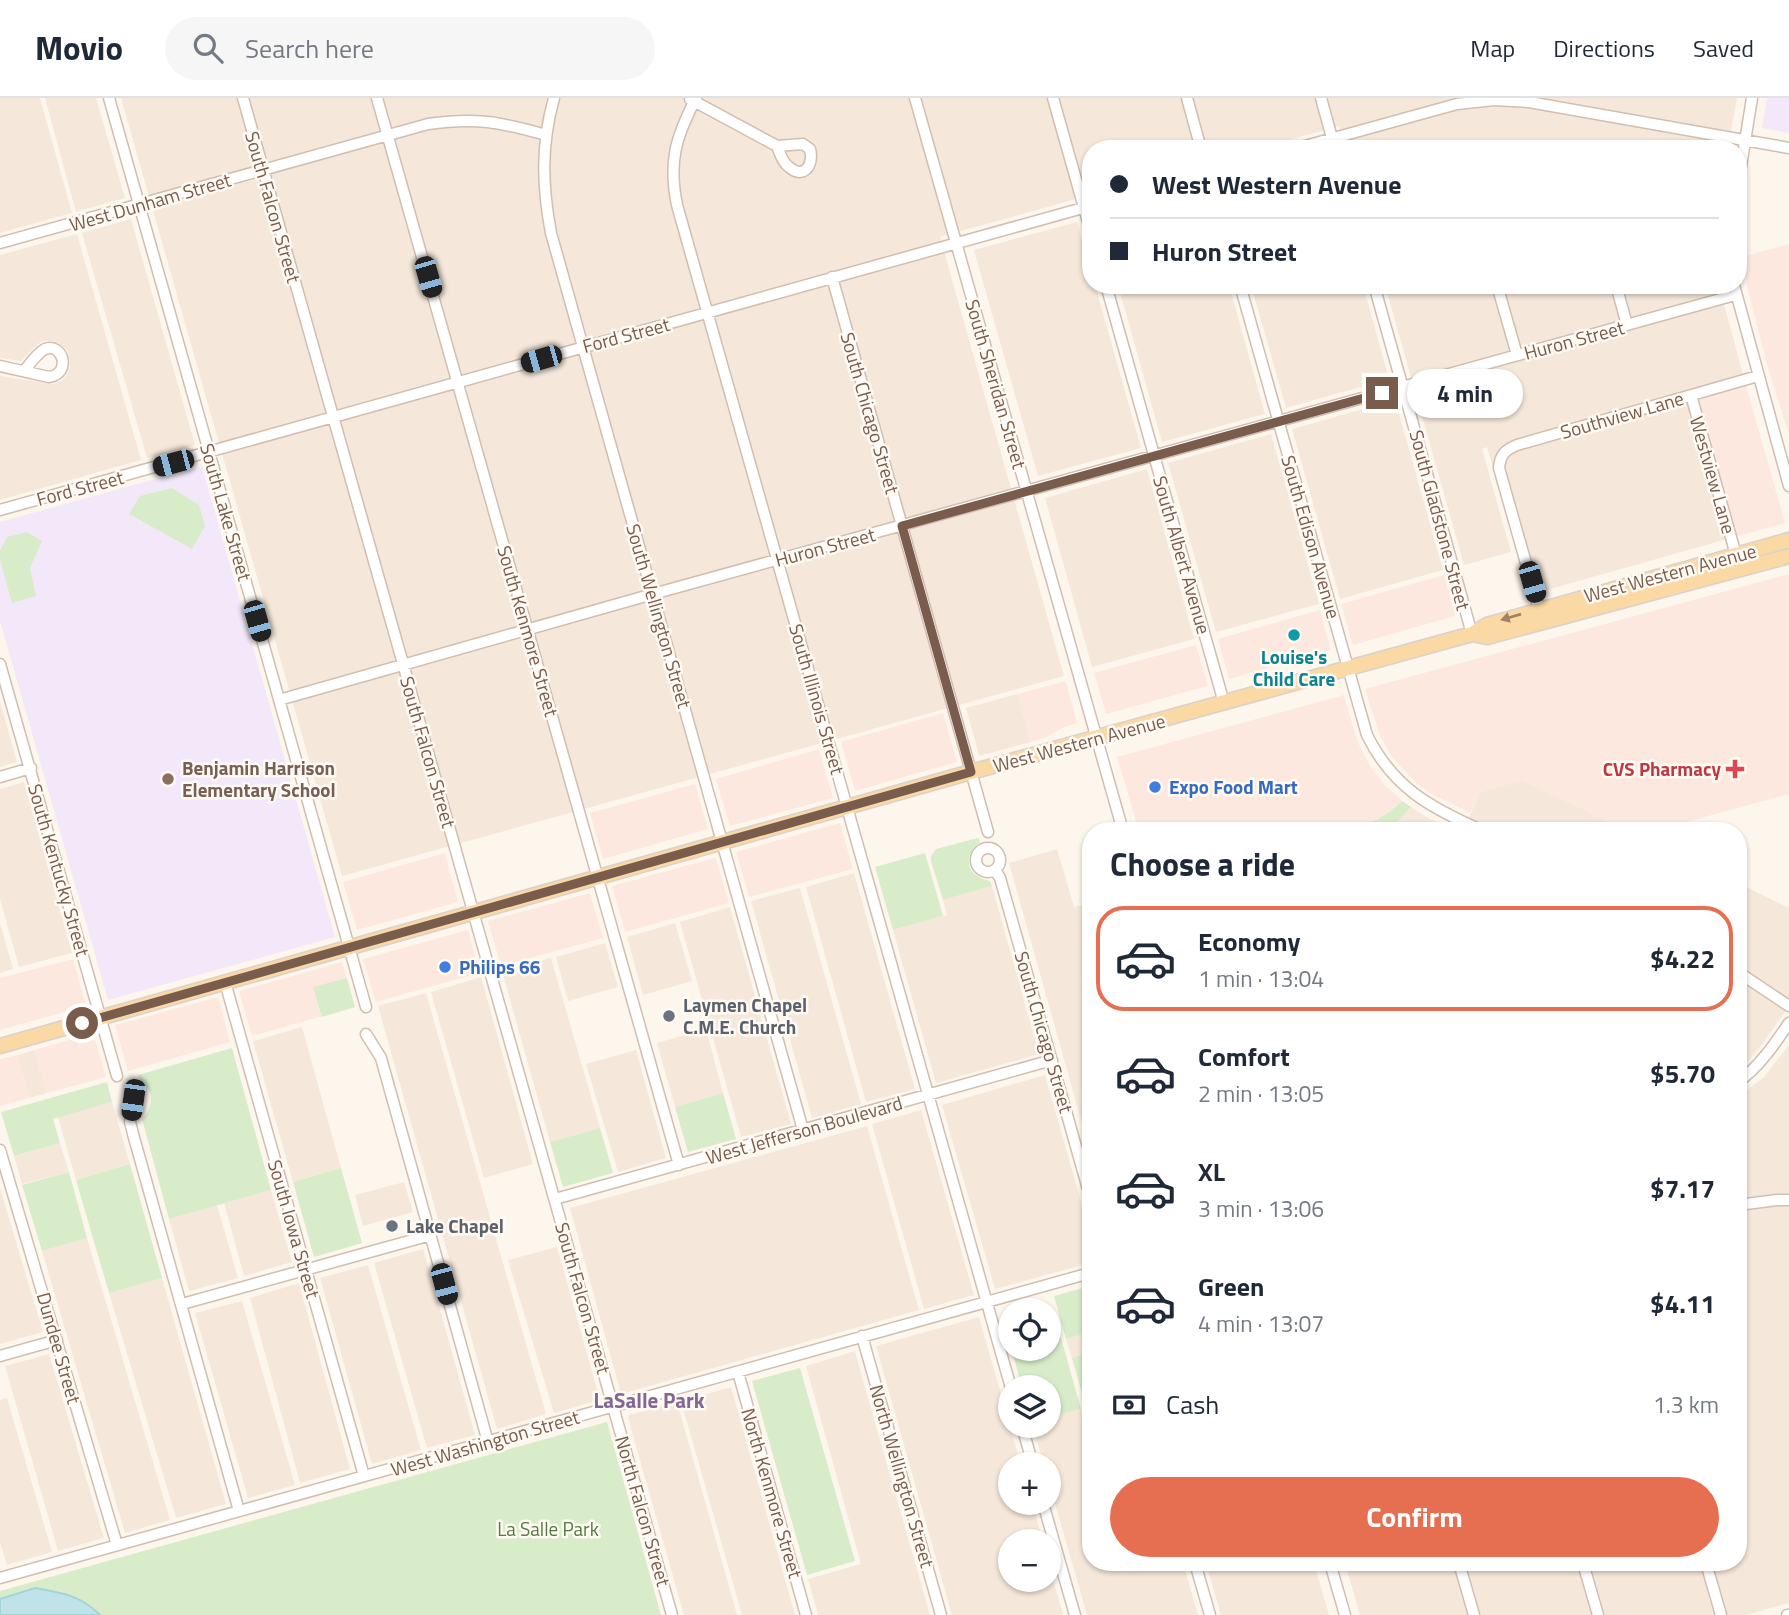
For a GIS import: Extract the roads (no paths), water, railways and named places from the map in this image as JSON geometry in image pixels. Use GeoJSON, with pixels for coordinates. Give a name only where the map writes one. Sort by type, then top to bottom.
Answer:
{"type":"FeatureCollection","features":[{"type":"Feature","properties":{"kind":"main road","name":"West Western Avenue"},"geometry":{"type":"LineString","coordinates":[[0,1046],[971,772],[1472,634],[1487,625],[1539,609],[1789,540]]}},
{"type":"Feature","properties":{"kind":"main road","name":"West Western Avenue"},"geometry":{"type":"LineString","coordinates":[[1472,634],[1487,637],[1789,556]]}},
{"type":"Feature","properties":{"kind":"street","name":"South Lake Street"},"geometry":{"type":"LineString","coordinates":[[109,98],[366,1007]]}},
{"type":"Feature","properties":{"kind":"street","name":"South Falcon Street"},"geometry":{"type":"LineString","coordinates":[[243,98],[613,1406]]}},
{"type":"Feature","properties":{"kind":"street","name":"South Kenmore Street"},"geometry":{"type":"LineString","coordinates":[[377,98],[679,1165]]}},
{"type":"Feature","properties":{"kind":"street","name":"South Wellington Street"},"geometry":{"type":"LineString","coordinates":[[554,98],[543,154],[543,179],[551,233],[803,1130]]}},
{"type":"Feature","properties":{"kind":"street","name":"South Sheridan Street"},"geometry":{"type":"LineString","coordinates":[[915,98],[1120,822]]}},
{"type":"Feature","properties":{"kind":"street"},"geometry":{"type":"LineString","coordinates":[[1053,98],[1082,191]]}},
{"type":"Feature","properties":{"kind":"street"},"geometry":{"type":"LineString","coordinates":[[1187,98],[1199,140]]}},
{"type":"Feature","properties":{"kind":"street"},"geometry":{"type":"LineString","coordinates":[[1321,98],[1332,140]]}},
{"type":"Feature","properties":{"kind":"street"},"geometry":{"type":"LineString","coordinates":[[1745,140],[1752,98]]}},
{"type":"Feature","properties":{"kind":"street"},"geometry":{"type":"LineString","coordinates":[[693,99],[777,146]]}},
{"type":"Feature","properties":{"kind":"street","name":"South Illinois Street"},"geometry":{"type":"LineString","coordinates":[[693,99],[674,151],[673,176],[677,205],[1007,1375]]}},
{"type":"Feature","properties":{"kind":"street"},"geometry":{"type":"LineString","coordinates":[[1341,140],[1439,103],[1494,100],[1529,102],[1739,140]]}},
{"type":"Feature","properties":{"kind":"street","name":"West Dunham Street"},"geometry":{"type":"LineString","coordinates":[[0,243],[428,124],[469,120],[494,121],[545,135]]}},
{"type":"Feature","properties":{"kind":"street"},"geometry":{"type":"LineString","coordinates":[[1747,141],[1789,148]]}},
{"type":"Feature","properties":{"kind":"street","name":"Ford Street"},"geometry":{"type":"LineString","coordinates":[[0,510],[1082,208]]}},
{"type":"Feature","properties":{"kind":"street","name":"South Chicago Street"},"geometry":{"type":"LineString","coordinates":[[832,277],[988,832]]}},
{"type":"Feature","properties":{"kind":"street","name":"South Albert Avenue"},"geometry":{"type":"LineString","coordinates":[[1109,294],[1223,703]]}},
{"type":"Feature","properties":{"kind":"street","name":"South Edison Avenue"},"geometry":{"type":"LineString","coordinates":[[1243,294],[1364,727],[1381,761],[1403,786],[1462,822]]}},
{"type":"Feature","properties":{"kind":"street","name":"South Gladstone Street"},"geometry":{"type":"LineString","coordinates":[[1377,294],[1472,634]]}},
{"type":"Feature","properties":{"kind":"street"},"geometry":{"type":"LineString","coordinates":[[1500,294],[1517,355]]}},
{"type":"Feature","properties":{"kind":"street"},"geometry":{"type":"LineString","coordinates":[[1618,294],[1627,325]]}},
{"type":"Feature","properties":{"kind":"street","name":"Huron Street"},"geometry":{"type":"LineString","coordinates":[[279,700],[777,559],[1627,325],[1722,294]]}},
{"type":"Feature","properties":{"kind":"street"},"geometry":{"type":"LineString","coordinates":[[1735,294],[1789,486]]}},
{"type":"Feature","properties":{"kind":"street"},"geometry":{"type":"LineString","coordinates":[[0,366],[24,371]]}},
{"type":"Feature","properties":{"kind":"street","name":"Southview Lane"},"geometry":{"type":"LineString","coordinates":[[1539,609],[1499,468],[1500,458],[1505,452],[1517,445],[1758,376]]}},
{"type":"Feature","properties":{"kind":"street","name":"Westview Lane"},"geometry":{"type":"LineString","coordinates":[[1691,395],[1736,555]]}},
{"type":"Feature","properties":{"kind":"street","name":"South Kentucky Street"},"geometry":{"type":"LineString","coordinates":[[0,664],[117,1076]]}},
{"type":"Feature","properties":{"kind":"street"},"geometry":{"type":"LineString","coordinates":[[0,777],[31,768]]}},
{"type":"Feature","properties":{"kind":"street","name":"South Chicago Street"},"geometry":{"type":"LineString","coordinates":[[995,870],[1000,878],[1082,1167]]}},
{"type":"Feature","properties":{"kind":"street"},"geometry":{"type":"LineString","coordinates":[[1747,978],[1789,1006]]}},
{"type":"Feature","properties":{"kind":"street","name":"South Iowa Street"},"geometry":{"type":"LineString","coordinates":[[225,982],[364,1476]]}},
{"type":"Feature","properties":{"kind":"street"},"geometry":{"type":"LineString","coordinates":[[1747,1074],[1765,1057],[1789,1024]]}},
{"type":"Feature","properties":{"kind":"street"},"geometry":{"type":"LineString","coordinates":[[366,1034],[381,1058],[488,1442]]}},
{"type":"Feature","properties":{"kind":"street","name":"West Jefferson Boulevard"},"geometry":{"type":"LineString","coordinates":[[555,1199],[1052,1060]]}},
{"type":"Feature","properties":{"kind":"street"},"geometry":{"type":"LineString","coordinates":[[133,1100],[130,1122],[133,1134],[239,1511]]}},
{"type":"Feature","properties":{"kind":"street","name":"Dundee Street"},"geometry":{"type":"LineString","coordinates":[[0,1150],[117,1545]]}},
{"type":"Feature","properties":{"kind":"street"},"geometry":{"type":"LineString","coordinates":[[1747,1204],[1789,1200]]}},
{"type":"Feature","properties":{"kind":"street"},"geometry":{"type":"LineString","coordinates":[[182,1304],[430,1235]]}},
{"type":"Feature","properties":{"kind":"street","name":"West Washington Street"},"geometry":{"type":"LineString","coordinates":[[0,1578],[1082,1275]]}},
{"type":"Feature","properties":{"kind":"street","name":"North Wellington Street"},"geometry":{"type":"LineString","coordinates":[[862,1336],[941,1615]]}},
{"type":"Feature","properties":{"kind":"street"},"geometry":{"type":"LineString","coordinates":[[0,1356],[57,1340]]}},
{"type":"Feature","properties":{"kind":"street","name":"North Kenmore Street"},"geometry":{"type":"LineString","coordinates":[[738,1372],[806,1615]]}},
{"type":"Feature","properties":{"kind":"street","name":"North Falcon Street"},"geometry":{"type":"LineString","coordinates":[[613,1406],[673,1615]]}},
{"type":"Feature","properties":{"kind":"street"},"geometry":{"type":"LineString","coordinates":[[1046,1515],[1075,1615]]}},
{"type":"Feature","properties":{"kind":"street"},"geometry":{"type":"LineString","coordinates":[[1197,1571],[1210,1615]]}},
{"type":"Feature","properties":{"kind":"street"},"geometry":{"type":"LineString","coordinates":[[1332,1571],[1345,1615]]}},
{"type":"Feature","properties":{"kind":"street"},"geometry":{"type":"LineString","coordinates":[[1461,1571],[1474,1615]]}},
{"type":"Feature","properties":{"kind":"street"},"geometry":{"type":"LineString","coordinates":[[1585,1571],[1598,1615]]}},
{"type":"Feature","properties":{"kind":"street"},"geometry":{"type":"LineString","coordinates":[[1708,1571],[1721,1615]]}},
{"type":"Feature","properties":{"kind":"water"},"geometry":{"type":"Polygon","coordinates":[[[35,1588],[78,1599],[100,1615],[0,1615],[0,1599],[35,1588]]]}},
{"type":"Feature","properties":{"kind":"place","name":"Louise's Child Care"},"geometry":{"type":"Point","coordinates":[1294,635]}},
{"type":"Feature","properties":{"kind":"place","name":"CVS Pharmacy"},"geometry":{"type":"Point","coordinates":[1735,769]}},
{"type":"Feature","properties":{"kind":"place","name":"Benjamin Harrison Elementary School"},"geometry":{"type":"Point","coordinates":[168,779]}},
{"type":"Feature","properties":{"kind":"place","name":"Expo Food Mart"},"geometry":{"type":"Point","coordinates":[1155,787]}},
{"type":"Feature","properties":{"kind":"place","name":"Philips 66"},"geometry":{"type":"Point","coordinates":[445,967]}},
{"type":"Feature","properties":{"kind":"place","name":"Laymen Chapel C.M.E. Church"},"geometry":{"type":"Point","coordinates":[669,1016]}},
{"type":"Feature","properties":{"kind":"place","name":"Lake Chapel"},"geometry":{"type":"Point","coordinates":[392,1226]}},
{"type":"Feature","properties":{"kind":"district","name":"LaSalle Park"},"geometry":{"type":"Point","coordinates":[649,1401]}},
{"type":"Feature","properties":{"kind":"park label","name":"La Salle Park"},"geometry":{"type":"Point","coordinates":[548,1529]}}]}
